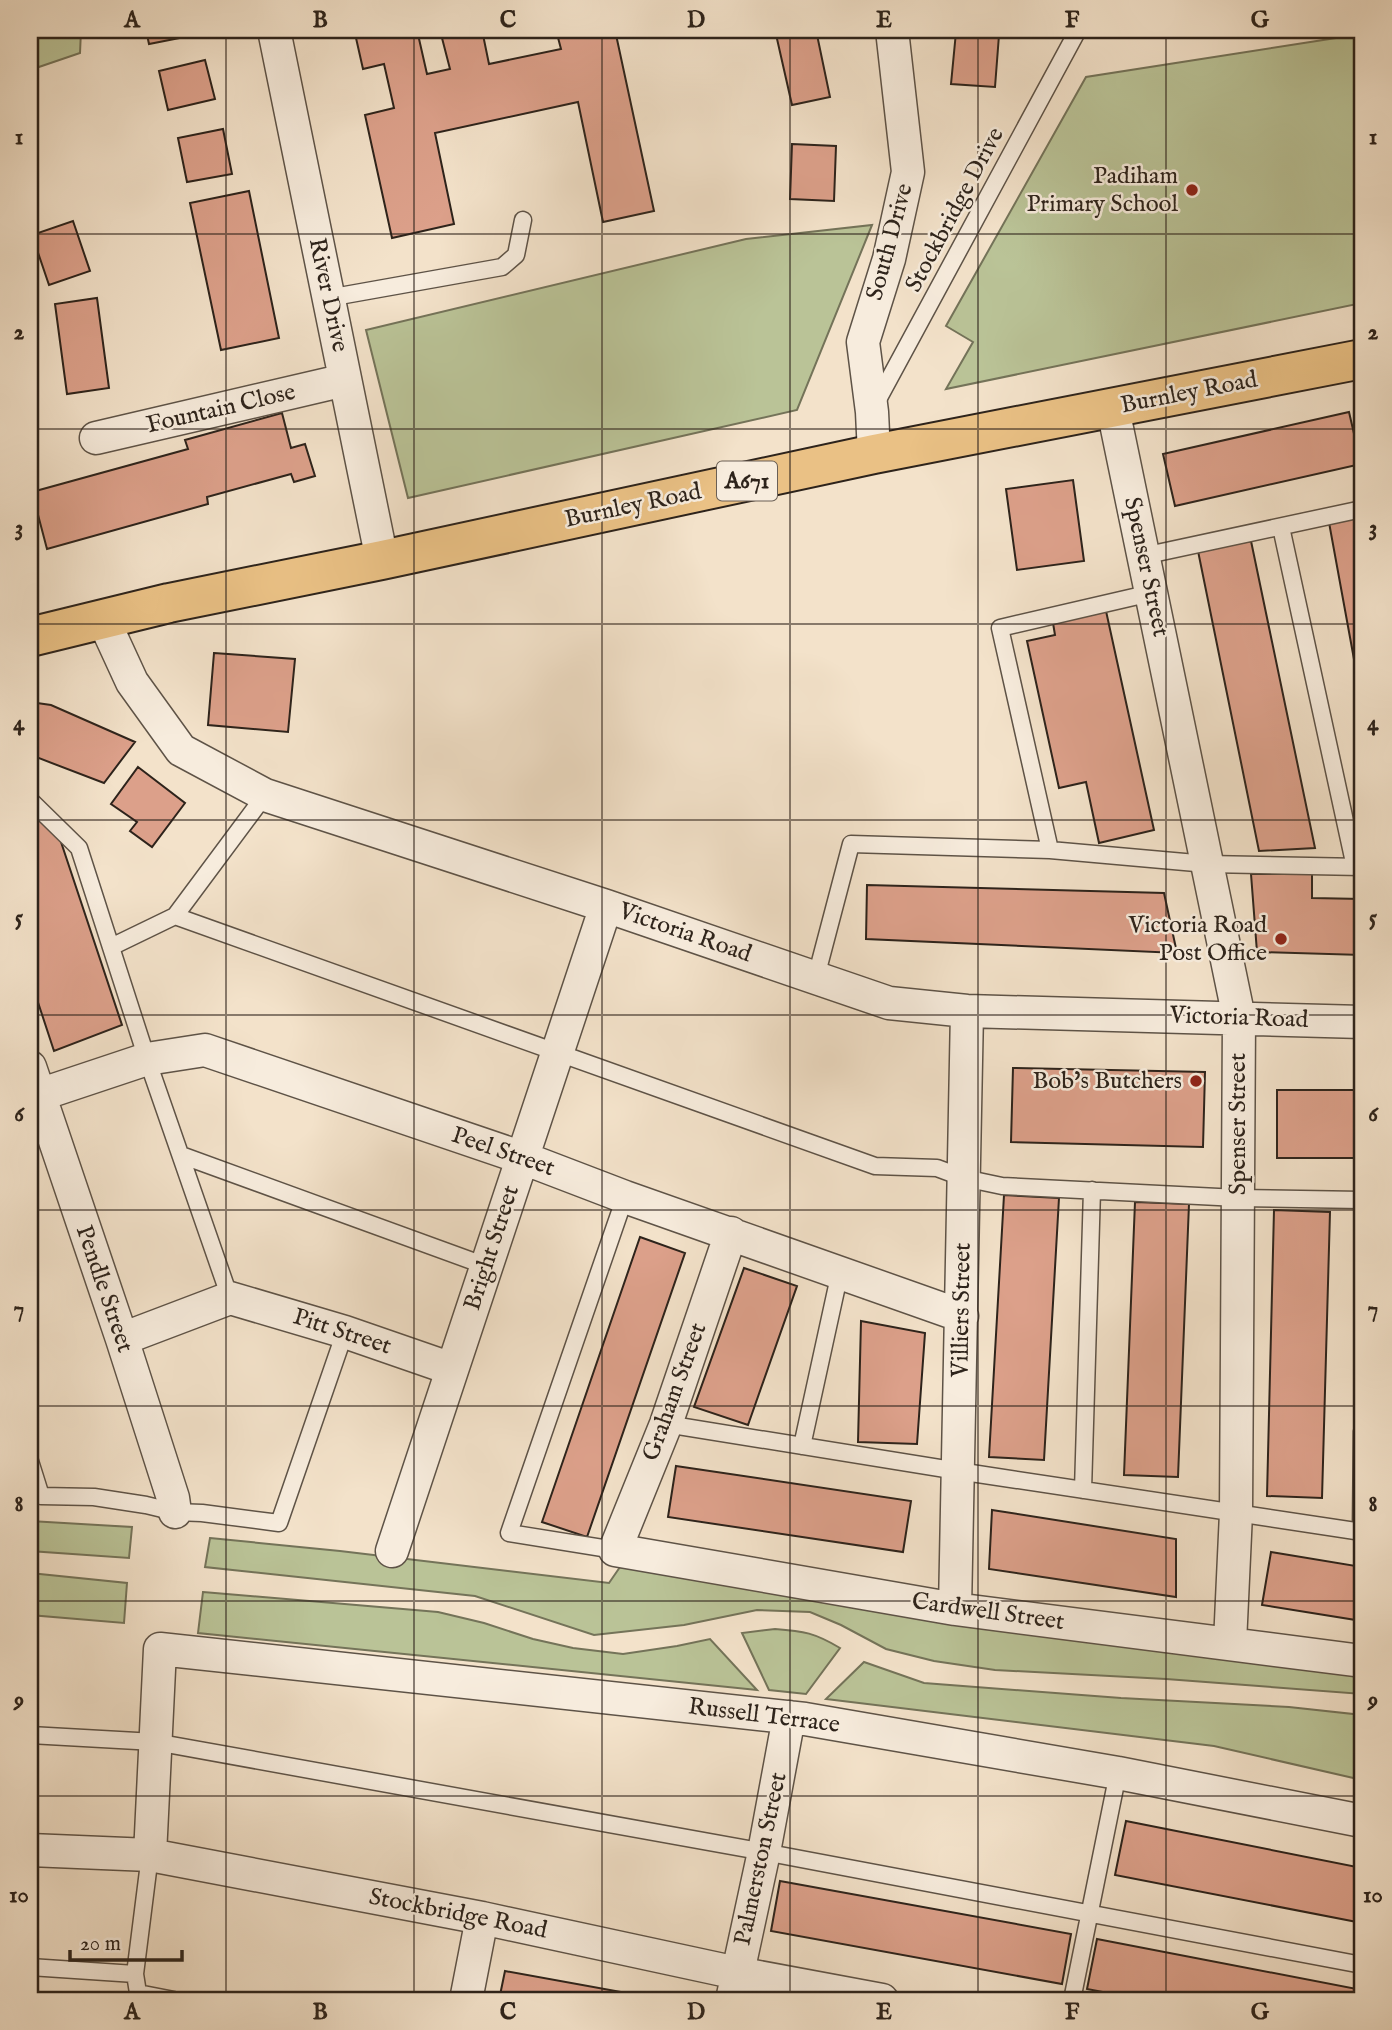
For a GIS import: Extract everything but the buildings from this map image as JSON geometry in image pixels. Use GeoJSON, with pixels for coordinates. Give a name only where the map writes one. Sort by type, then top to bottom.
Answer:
{"type":"FeatureCollection","features":[{"type":"Feature","properties":{"kind":"main road","name":"Burnley Road"},"geometry":{"type":"LineString","coordinates":[[30,638],[169,603],[874,454],[1362,359]]}},
{"type":"Feature","properties":{"kind":"street","name":"River Drive"},"geometry":{"type":"LineString","coordinates":[[274,30],[382,560]]}},
{"type":"Feature","properties":{"kind":"street","name":"South Drive"},"geometry":{"type":"LineString","coordinates":[[874,454],[872,412],[863,342],[888,259],[908,172],[892,30]]}},
{"type":"Feature","properties":{"kind":"street","name":"Fountain Close"},"geometry":{"type":"LineString","coordinates":[[96,438],[345,380]]}},
{"type":"Feature","properties":{"kind":"street","name":"Spenser Street"},"geometry":{"type":"LineString","coordinates":[[1113,409],[1239,1018],[1236,1513],[1230,1643]]}},
{"type":"Feature","properties":{"kind":"street","name":"Victoria Road"},"geometry":{"type":"LineString","coordinates":[[103,619],[132,682],[181,750],[265,795],[607,906],[890,1003],[967,1011],[1362,1022]]}},
{"type":"Feature","properties":{"kind":"street","name":"Bright Street"},"geometry":{"type":"LineString","coordinates":[[392,1551],[607,906]]}},
{"type":"Feature","properties":{"kind":"street","name":"Villiers Street"},"geometry":{"type":"LineString","coordinates":[[955,1609],[967,1011]]}},
{"type":"Feature","properties":{"kind":"street","name":"Peel Street"},"geometry":{"type":"LineString","coordinates":[[34,1081],[205,1050],[523,1158],[962,1317]]}},
{"type":"Feature","properties":{"kind":"street","name":"Pendle Street"},"geometry":{"type":"LineString","coordinates":[[34,1081],[122,1339],[173,1498],[174,1512]]}},
{"type":"Feature","properties":{"kind":"street","name":"Graham Street"},"geometry":{"type":"LineString","coordinates":[[615,1550],[666,1424],[732,1233]]}},
{"type":"Feature","properties":{"kind":"street"},"geometry":{"type":"LineString","coordinates":[[122,1339],[230,1298]]}},
{"type":"Feature","properties":{"kind":"street","name":"Pitt Street"},"geometry":{"type":"LineString","coordinates":[[230,1298],[345,1332],[452,1369]]}},
{"type":"Feature","properties":{"kind":"street","name":"Cardwell Street"},"geometry":{"type":"LineString","coordinates":[[615,1550],[955,1609],[1362,1661]]}},
{"type":"Feature","properties":{"kind":"street","name":"Russell Terrace"},"geometry":{"type":"LineString","coordinates":[[155,1742],[160,1649],[789,1717],[1118,1773],[1362,1821]]}},
{"type":"Feature","properties":{"kind":"street","name":"Palmerston Street"},"geometry":{"type":"LineString","coordinates":[[734,1986],[764,1852],[789,1717]]}},
{"type":"Feature","properties":{"kind":"street"},"geometry":{"type":"LineString","coordinates":[[150,1855],[155,1742]]}},
{"type":"Feature","properties":{"kind":"street","name":"Stockbridge Road"},"geometry":{"type":"LineString","coordinates":[[30,1850],[150,1855],[482,1918],[734,1986],[882,2000]]}},
{"type":"Feature","properties":{"kind":"street"},"geometry":{"type":"LineString","coordinates":[[466,2000],[482,1918]]}},
{"type":"Feature","properties":{"kind":"lane","name":"Stockbridge Drive"},"geometry":{"type":"LineString","coordinates":[[872,412],[1078,30]]}},
{"type":"Feature","properties":{"kind":"lane"},"geometry":{"type":"LineString","coordinates":[[328,299],[502,267],[516,255],[523,220]]}},
{"type":"Feature","properties":{"kind":"lane"},"geometry":{"type":"LineString","coordinates":[[1143,556],[1362,509]]}},
{"type":"Feature","properties":{"kind":"lane"},"geometry":{"type":"LineString","coordinates":[[816,977],[851,844],[1050,850],[1208,864],[1359,867],[1281,527]]}},
{"type":"Feature","properties":{"kind":"lane"},"geometry":{"type":"LineString","coordinates":[[1050,850],[1000,628],[1151,593]]}},
{"type":"Feature","properties":{"kind":"lane"},"geometry":{"type":"LineString","coordinates":[[111,947],[174,916],[265,795]]}},
{"type":"Feature","properties":{"kind":"lane"},"geometry":{"type":"LineString","coordinates":[[30,800],[79,848],[147,1059],[230,1298]]}},
{"type":"Feature","properties":{"kind":"lane"},"geometry":{"type":"LineString","coordinates":[[174,916],[875,1166],[937,1168],[964,1178],[1002,1186],[1238,1198],[1362,1200]]}},
{"type":"Feature","properties":{"kind":"lane"},"geometry":{"type":"LineString","coordinates":[[181,1155],[486,1266]]}},
{"type":"Feature","properties":{"kind":"lane"},"geometry":{"type":"LineString","coordinates":[[1083,1490],[1092,1190]]}},
{"type":"Feature","properties":{"kind":"lane"},"geometry":{"type":"LineString","coordinates":[[615,1550],[509,1533],[625,1197]]}},
{"type":"Feature","properties":{"kind":"lane"},"geometry":{"type":"LineString","coordinates":[[802,1446],[840,1272]]}},
{"type":"Feature","properties":{"kind":"lane"},"geometry":{"type":"LineString","coordinates":[[30,1461],[41,1496],[94,1497],[146,1504],[174,1512],[279,1523],[345,1332]]}},
{"type":"Feature","properties":{"kind":"lane"},"geometry":{"type":"LineString","coordinates":[[666,1424],[1361,1532],[1362,1431]]}},
{"type":"Feature","properties":{"kind":"lane"},"geometry":{"type":"LineString","coordinates":[[30,1735],[155,1742],[764,1852],[1362,1965]]}},
{"type":"Feature","properties":{"kind":"lane"},"geometry":{"type":"LineString","coordinates":[[1072,2000],[1118,1773]]}},
{"type":"Feature","properties":{"kind":"lane"},"geometry":{"type":"LineString","coordinates":[[150,1855],[135,1974],[138,1993],[174,2000]]}},
{"type":"Feature","properties":{"kind":"lane"},"geometry":{"type":"LineString","coordinates":[[30,1967],[135,1974]]}},
{"type":"Feature","properties":{"kind":"green space"},"geometry":{"type":"Polygon","coordinates":[[[30,30],[81,30],[80,53],[30,70],[30,30]]]}},
{"type":"Feature","properties":{"kind":"green space","name":"Padiham Primary School"},"geometry":{"type":"Polygon","coordinates":[[[1362,34],[1362,303],[946,389],[973,342],[946,326],[1086,77],[1362,34]]]}},
{"type":"Feature","properties":{"kind":"green space"},"geometry":{"type":"Polygon","coordinates":[[[872,225],[797,410],[408,498],[366,330],[746,239],[872,225]]]}},
{"type":"Feature","properties":{"kind":"green space"},"geometry":{"type":"Polygon","coordinates":[[[30,1521],[132,1527],[129,1558],[30,1551],[30,1521]]]}},
{"type":"Feature","properties":{"kind":"green space"},"geometry":{"type":"Polygon","coordinates":[[[210,1538],[609,1583],[620,1567],[1362,1673],[1362,1694],[1166,1679],[995,1670],[934,1661],[886,1649],[810,1612],[757,1610],[684,1625],[594,1635],[475,1596],[205,1567],[210,1538]]]}},
{"type":"Feature","properties":{"kind":"green space"},"geometry":{"type":"Polygon","coordinates":[[[30,1573],[127,1583],[124,1623],[30,1615],[30,1573]]]}},
{"type":"Feature","properties":{"kind":"green space"},"geometry":{"type":"Polygon","coordinates":[[[203,1592],[438,1612],[533,1639],[573,1648],[623,1654],[710,1639],[757,1690],[198,1633],[203,1592]]]}},
{"type":"Feature","properties":{"kind":"green space"},"geometry":{"type":"Polygon","coordinates":[[[775,1629],[809,1634],[840,1648],[806,1694],[769,1690],[742,1633],[775,1629]]]}},
{"type":"Feature","properties":{"kind":"green space"},"geometry":{"type":"Polygon","coordinates":[[[864,1662],[924,1683],[1289,1707],[1362,1715],[1362,1780],[1214,1746],[826,1699],[864,1662]]]}},
{"type":"Feature","properties":{"kind":"place","name":"Padiham Primary School"},"geometry":{"type":"Point","coordinates":[1192,190]}},
{"type":"Feature","properties":{"kind":"place","name":"Victoria Road Post Office"},"geometry":{"type":"Point","coordinates":[1281,939]}},
{"type":"Feature","properties":{"kind":"place","name":"Bob's Butchers"},"geometry":{"type":"Point","coordinates":[1196,1081]}}]}
